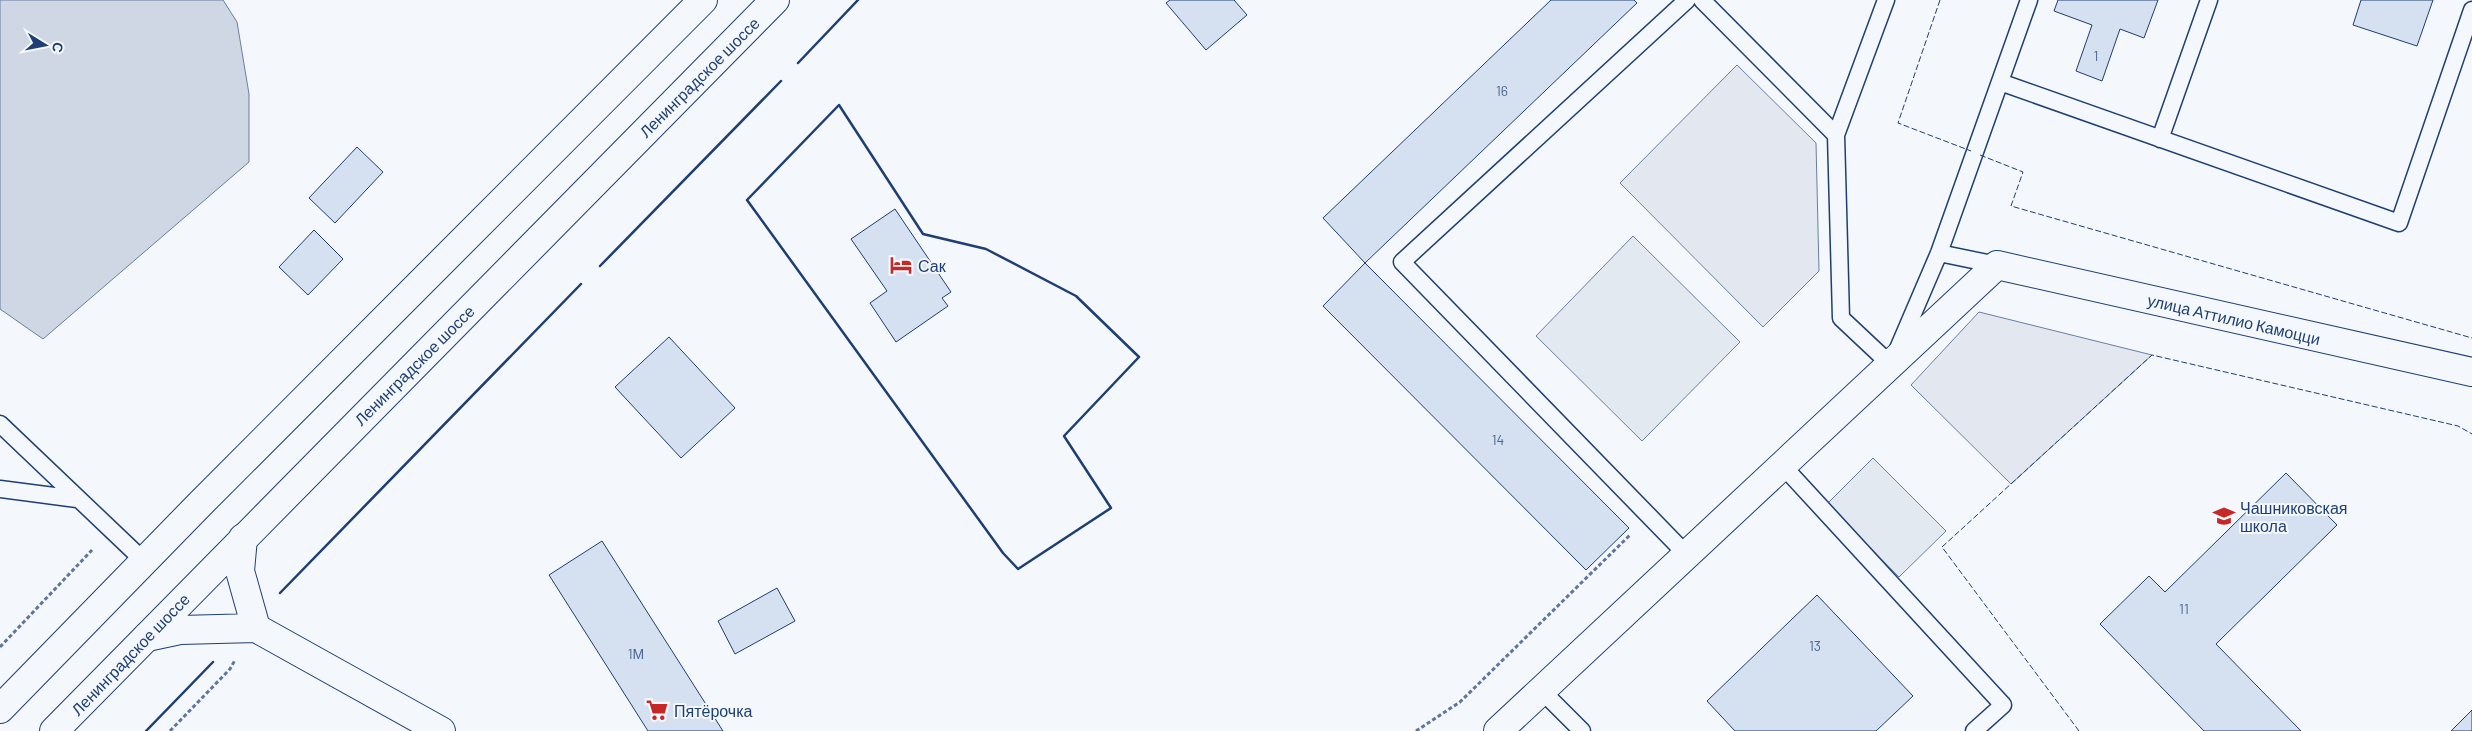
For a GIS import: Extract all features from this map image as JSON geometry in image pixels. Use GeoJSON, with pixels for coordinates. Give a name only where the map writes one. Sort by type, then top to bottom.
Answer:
{"type":"FeatureCollection","features":[{"type":"Feature","properties":{"kind":"main road"},"geometry":{"type":"LineString","coordinates":[[0,709],[208,496],[703,0]]}},
{"type":"Feature","properties":{"kind":"main road","name":"Ленинградское шоссе"},"geometry":{"type":"LineString","coordinates":[[54,731],[775,0]]}},
{"type":"Feature","properties":{"kind":"main road"},"geometry":{"type":"LineString","coordinates":[[1498,731],[1997,266]]}},
{"type":"Feature","properties":{"kind":"main road","name":"улица Аттилио Камоцци"},"geometry":{"type":"LineString","coordinates":[[1997,266],[2472,372]]}},
{"type":"Feature","properties":{"kind":"main road"},"geometry":{"type":"LineString","coordinates":[[243,538],[240,571],[256,628]]}},
{"type":"Feature","properties":{"kind":"main road"},"geometry":{"type":"LineString","coordinates":[[146,637],[180,630],[256,628],[441,731]]}},
{"type":"Feature","properties":{"kind":"lane"},"geometry":{"type":"LineString","coordinates":[[1687,0],[1402,262],[1687,555]]}},
{"type":"Feature","properties":{"kind":"lane"},"geometry":{"type":"LineString","coordinates":[[1702,0],[1836,135]]}},
{"type":"Feature","properties":{"kind":"lane"},"geometry":{"type":"LineString","coordinates":[[1886,0],[1836,135],[1841,318],[1891,365],[1939,253],[2029,0]]}},
{"type":"Feature","properties":{"kind":"lane"},"geometry":{"type":"LineString","coordinates":[[2160,139],[2209,0]]}},
{"type":"Feature","properties":{"kind":"lane"},"geometry":{"type":"LineString","coordinates":[[2000,82],[2399,223],[2472,10]]}},
{"type":"Feature","properties":{"kind":"lane"},"geometry":{"type":"LineString","coordinates":[[1939,253],[1997,266]]}},
{"type":"Feature","properties":{"kind":"lane"},"geometry":{"type":"LineString","coordinates":[[0,424],[144,562]]}},
{"type":"Feature","properties":{"kind":"lane"},"geometry":{"type":"LineString","coordinates":[[1782,466],[2003,705],[1974,731]]}},
{"type":"Feature","properties":{"kind":"lane"},"geometry":{"type":"LineString","coordinates":[[0,489],[77,499]]}},
{"type":"Feature","properties":{"kind":"lane"},"geometry":{"type":"LineString","coordinates":[[1542,690],[1582,731]]}},
{"type":"Feature","properties":{"kind":"path"},"geometry":{"type":"LineString","coordinates":[[1416,731],[1460,702],[1649,516]]}},
{"type":"Feature","properties":{"kind":"path"},"geometry":{"type":"LineString","coordinates":[[0,646],[110,531]]}},
{"type":"Feature","properties":{"kind":"path"},"geometry":{"type":"LineString","coordinates":[[170,731],[230,669],[256,628]]}},
{"type":"Feature","properties":{"kind":"shaded area"},"geometry":{"type":"Polygon","coordinates":[[[0,0],[223,0],[237,22],[249,94],[249,162],[43,339],[0,309],[0,0]]]}},
{"type":"Feature","properties":{"kind":"shaded area"},"geometry":{"type":"Polygon","coordinates":[[[1737,65],[1816,143],[1819,271],[1763,327],[1620,183],[1737,65]]]}},
{"type":"Feature","properties":{"kind":"shaded area"},"geometry":{"type":"Polygon","coordinates":[[[1633,236],[1740,342],[1642,441],[1536,336],[1633,236]]]}},
{"type":"Feature","properties":{"kind":"shaded area"},"geometry":{"type":"Polygon","coordinates":[[[1979,312],[2152,355],[2011,484],[1911,385],[1979,312]]]}},
{"type":"Feature","properties":{"kind":"shaded area"},"geometry":{"type":"Polygon","coordinates":[[[1873,458],[1946,531],[1899,577],[1827,504],[1873,458]]]}},
{"type":"Feature","properties":{"kind":"building"},"geometry":{"type":"Polygon","coordinates":[[[1170,0],[1234,0],[1247,15],[1206,50],[1166,3],[1170,0]]]}},
{"type":"Feature","properties":{"kind":"building"},"geometry":{"type":"Polygon","coordinates":[[[1551,0],[1634,0],[1637,3],[1365,263],[1323,218],[1551,0]]]}},
{"type":"Feature","properties":{"kind":"building"},"geometry":{"type":"Polygon","coordinates":[[[2058,0],[2158,0],[2144,38],[2120,29],[2102,81],[2076,71],[2092,25],[2054,11],[2058,0]]]}},
{"type":"Feature","properties":{"kind":"building"},"geometry":{"type":"Polygon","coordinates":[[[2361,0],[2433,0],[2417,46],[2353,25],[2361,0]]]}},
{"type":"Feature","properties":{"kind":"building"},"geometry":{"type":"Polygon","coordinates":[[[357,147],[383,172],[335,223],[309,198],[357,147]]]}},
{"type":"Feature","properties":{"kind":"building","name":"Сак"},"geometry":{"type":"Polygon","coordinates":[[[895,209],[951,292],[942,298],[948,306],[896,342],[870,303],[887,291],[851,239],[895,209]]]}},
{"type":"Feature","properties":{"kind":"building"},"geometry":{"type":"Polygon","coordinates":[[[314,230],[343,259],[308,295],[279,267],[314,230]]]}},
{"type":"Feature","properties":{"kind":"building"},"geometry":{"type":"Polygon","coordinates":[[[1365,263],[1629,528],[1586,570],[1323,306],[1365,263]]]}},
{"type":"Feature","properties":{"kind":"building"},"geometry":{"type":"Polygon","coordinates":[[[669,337],[735,408],[681,458],[615,387],[669,337]]]}},
{"type":"Feature","properties":{"kind":"building"},"geometry":{"type":"Polygon","coordinates":[[[2286,473],[2337,525],[2216,644],[2301,731],[2204,731],[2100,624],[2149,576],[2165,592],[2286,473]]]}},
{"type":"Feature","properties":{"kind":"building"},"geometry":{"type":"Polygon","coordinates":[[[602,541],[723,731],[648,731],[549,575],[602,541]]]}},
{"type":"Feature","properties":{"kind":"building"},"geometry":{"type":"Polygon","coordinates":[[[777,588],[795,621],[735,654],[718,621],[777,588]]]}},
{"type":"Feature","properties":{"kind":"building"},"geometry":{"type":"Polygon","coordinates":[[[1817,595],[1913,696],[1876,731],[1735,731],[1707,701],[1817,595]]]}},
{"type":"Feature","properties":{"kind":"building"},"geometry":{"type":"Polygon","coordinates":[[[2472,710],[2472,731],[2451,731],[2472,710]]]}},
{"type":"Feature","properties":{"kind":"fence"},"geometry":{"type":"LineString","coordinates":[[1940,0],[1898,123],[1971,151]]}},
{"type":"Feature","properties":{"kind":"fence"},"geometry":{"type":"LineString","coordinates":[[1980,155],[2023,172],[2011,206],[2472,338]]}},
{"type":"Feature","properties":{"kind":"fence"},"geometry":{"type":"LineString","coordinates":[[2079,731],[1942,547],[2152,355],[2458,426],[2472,434]]}},
{"type":"Feature","properties":{"kind":"wall"},"geometry":{"type":"LineString","coordinates":[[798,63],[858,0]]}},
{"type":"Feature","properties":{"kind":"wall"},"geometry":{"type":"LineString","coordinates":[[600,266],[781,81]]}},
{"type":"Feature","properties":{"kind":"wall"},"geometry":{"type":"LineString","coordinates":[[839,105],[923,234],[986,249],[1076,296],[1139,357],[1064,436],[1111,508],[1018,569],[1003,553],[747,200],[839,105]]}},
{"type":"Feature","properties":{"kind":"wall"},"geometry":{"type":"LineString","coordinates":[[280,593],[581,284]]}},
{"type":"Feature","properties":{"kind":"wall"},"geometry":{"type":"LineString","coordinates":[[146,731],[213,662]]}},
{"type":"Feature","properties":{"kind":"place","name":"Сак"},"geometry":{"type":"Point","coordinates":[901,265]}},
{"type":"Feature","properties":{"kind":"place","name":"Чашниковская школа"},"geometry":{"type":"Point","coordinates":[2224,516]}},
{"type":"Feature","properties":{"kind":"place","name":"Пятёрочка"},"geometry":{"type":"Point","coordinates":[657,710]}}]}
